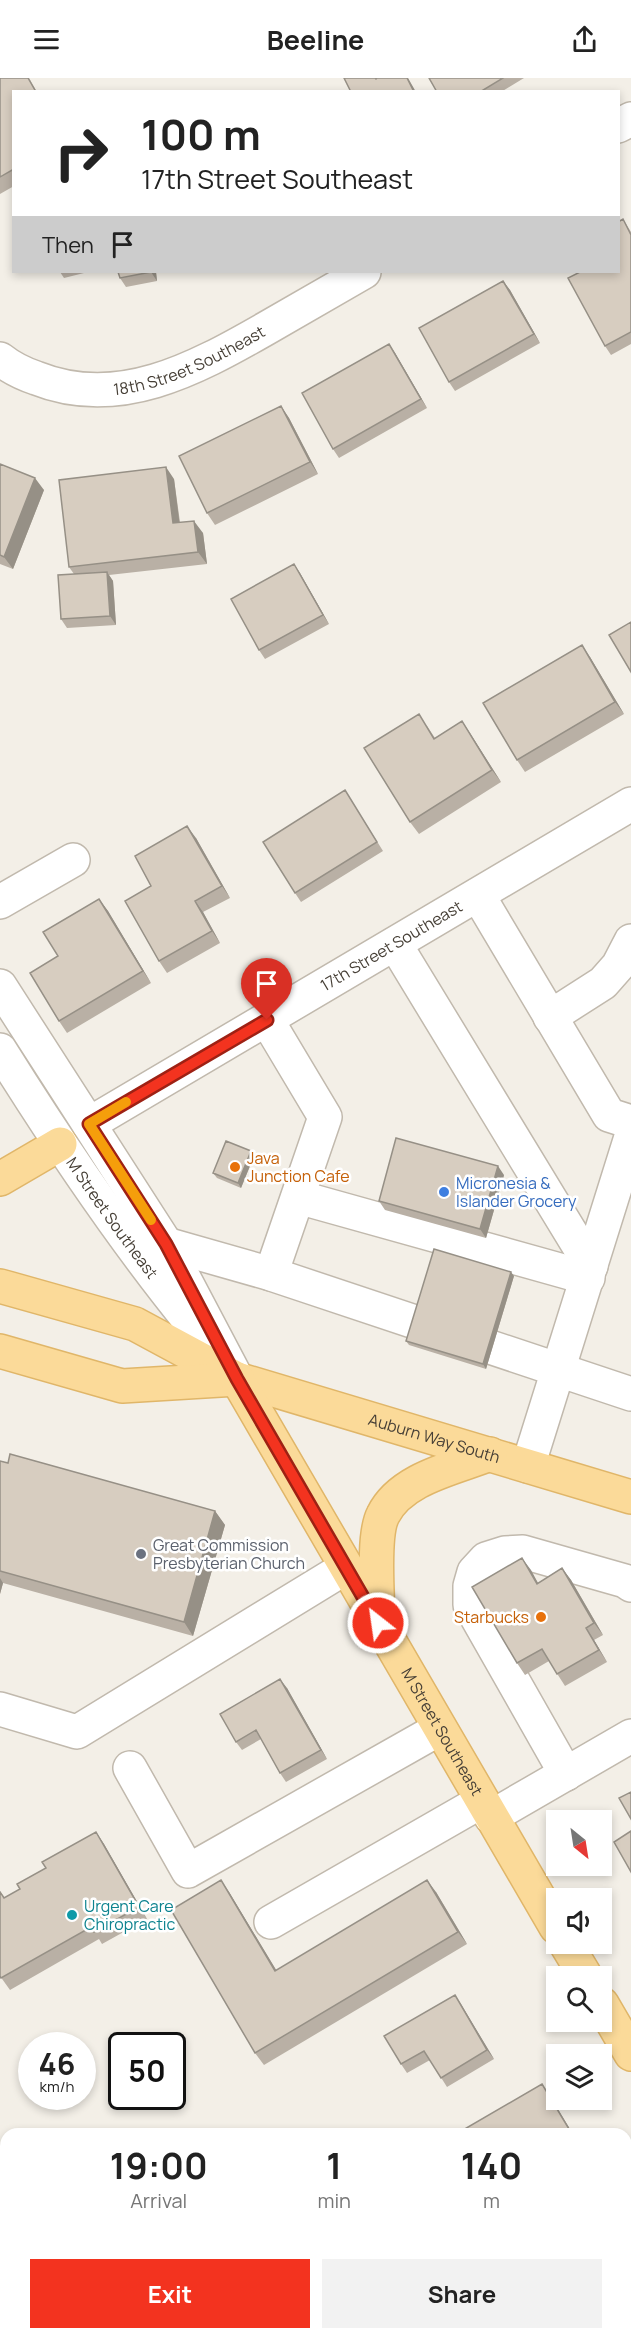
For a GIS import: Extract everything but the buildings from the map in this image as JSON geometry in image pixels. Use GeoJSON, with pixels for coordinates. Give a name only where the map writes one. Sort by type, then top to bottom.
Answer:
{"type":"FeatureCollection","features":[{"type":"Feature","properties":{"kind":"main road"},"geometry":{"type":"LineString","coordinates":[[0,1179],[60,1144]]}},
{"type":"Feature","properties":{"kind":"main road","name":"Auburn Way South"},"geometry":{"type":"LineString","coordinates":[[0,1286],[135,1324],[237,1379],[631,1497]]}},
{"type":"Feature","properties":{"kind":"main road","name":"Auburn Way South"},"geometry":{"type":"LineString","coordinates":[[0,1351],[122,1386],[237,1379]]}},
{"type":"Feature","properties":{"kind":"main road","name":"M Street Southeast"},"geometry":{"type":"LineString","coordinates":[[237,1379],[546,1910]]}},
{"type":"Feature","properties":{"kind":"main road"},"geometry":{"type":"LineString","coordinates":[[378,1623],[378,1533],[382,1515],[394,1499],[412,1485],[490,1454]]}},
{"type":"Feature","properties":{"kind":"main road"},"geometry":{"type":"LineString","coordinates":[[612,2021],[631,2054]]}},
{"type":"Feature","properties":{"kind":"street","name":"18th Street Southeast"},"geometry":{"type":"LineString","coordinates":[[2,360],[25,374],[49,384],[73,388],[98,391],[150,383],[209,360],[362,273]]}},
{"type":"Feature","properties":{"kind":"street","name":"17th Street Southeast"},"geometry":{"type":"LineString","coordinates":[[89,1124],[631,804]]}},
{"type":"Feature","properties":{"kind":"street"},"geometry":{"type":"LineString","coordinates":[[0,902],[73,860]]}},
{"type":"Feature","properties":{"kind":"street"},"geometry":{"type":"LineString","coordinates":[[478,895],[609,1115],[631,1122]]}},
{"type":"Feature","properties":{"kind":"street"},"geometry":{"type":"LineString","coordinates":[[550,1017],[603,983],[618,966],[631,941]]}},
{"type":"Feature","properties":{"kind":"street"},"geometry":{"type":"LineString","coordinates":[[395,944],[590,1272]]}},
{"type":"Feature","properties":{"kind":"street","name":"M Street Southeast"},"geometry":{"type":"LineString","coordinates":[[0,986],[166,1244],[237,1379]]}},
{"type":"Feature","properties":{"kind":"street"},"geometry":{"type":"LineString","coordinates":[[267,1020],[325,1117],[271,1274]]}},
{"type":"Feature","properties":{"kind":"street","name":"M Street Southeast"},"geometry":{"type":"LineString","coordinates":[[0,1050],[60,1144],[136,1255],[237,1379]]}},
{"type":"Feature","properties":{"kind":"street"},"geometry":{"type":"LineString","coordinates":[[528,1466],[631,1137]]}},
{"type":"Feature","properties":{"kind":"street"},"geometry":{"type":"LineString","coordinates":[[298,1197],[590,1272]]}},
{"type":"Feature","properties":{"kind":"street"},"geometry":{"type":"LineString","coordinates":[[166,1244],[271,1274],[631,1394]]}},
{"type":"Feature","properties":{"kind":"street"},"geometry":{"type":"LineString","coordinates":[[566,1774],[470,1605],[470,1586],[474,1572],[486,1559],[505,1553],[524,1552],[625,1581],[631,1585]]}},
{"type":"Feature","properties":{"kind":"street"},"geometry":{"type":"LineString","coordinates":[[0,1709],[77,1732],[345,1568]]}},
{"type":"Feature","properties":{"kind":"street"},"geometry":{"type":"LineString","coordinates":[[130,1768],[188,1871],[440,1729]]}},
{"type":"Feature","properties":{"kind":"street"},"geometry":{"type":"LineString","coordinates":[[271,1922],[487,1809],[566,1774],[631,1736]]}},
{"type":"Feature","properties":{"kind":"slow traffic"},"geometry":{"type":"LineString","coordinates":[[126,1102],[89,1124],[151,1220]]}},
{"type":"Feature","properties":{"kind":"place","name":"Java Junction Cafe"},"geometry":{"type":"Point","coordinates":[235,1167]}},
{"type":"Feature","properties":{"kind":"place","name":"Micronesia & Islander Grocery"},"geometry":{"type":"Point","coordinates":[444,1192]}},
{"type":"Feature","properties":{"kind":"place","name":"Great Commission Presbyterian Church"},"geometry":{"type":"Point","coordinates":[141,1554]}},
{"type":"Feature","properties":{"kind":"place","name":"Starbucks"},"geometry":{"type":"Point","coordinates":[541,1617]}},
{"type":"Feature","properties":{"kind":"place","name":"Urgent Care Chiropractic"},"geometry":{"type":"Point","coordinates":[72,1915]}},
{"type":"Feature","properties":{"kind":"route"},"geometry":{"type":"LineString","coordinates":[[267,1020],[89,1124],[166,1244],[237,1379],[378,1623]]}}]}
